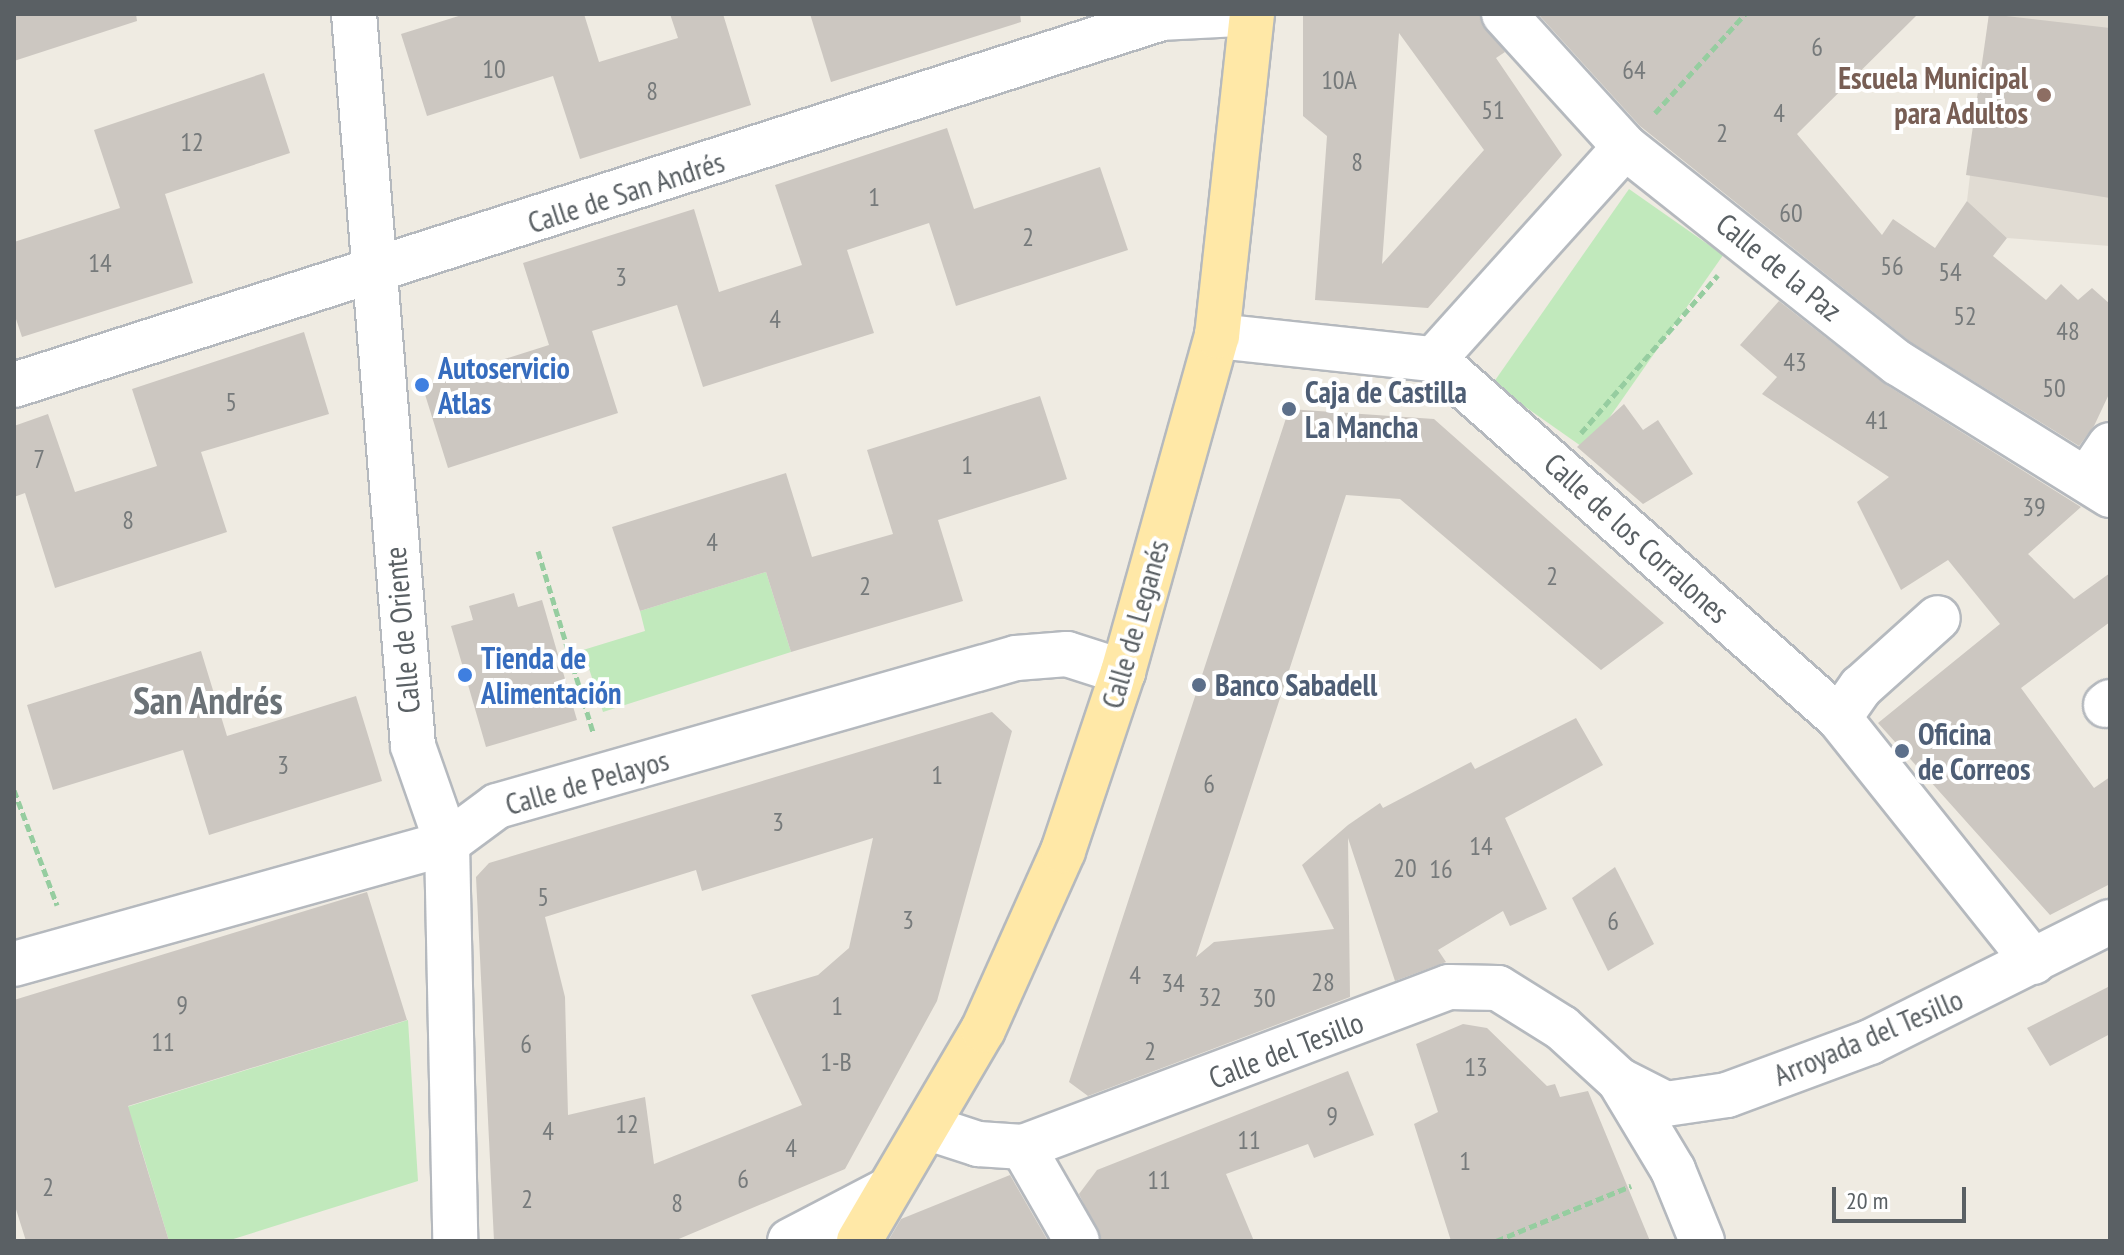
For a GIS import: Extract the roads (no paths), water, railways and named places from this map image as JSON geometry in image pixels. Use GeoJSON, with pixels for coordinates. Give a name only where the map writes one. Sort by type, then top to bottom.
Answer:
{"type":"FeatureCollection","features":[{"type":"Feature","properties":{"kind":"main road","name":"Calle de Leganés"},"geometry":{"type":"LineString","coordinates":[[859,1241],[884,1192],[929,1128],[983,1030],[1063,851],[1123,672],[1217,336],[1252,14]]}},
{"type":"Feature","properties":{"kind":"street","name":"Calle de Oriente"},"geometry":{"type":"LineString","coordinates":[[354,14],[370,275],[413,746],[447,843],[455,1241]]}},
{"type":"Feature","properties":{"kind":"street","name":"Calle de San Andrés"},"geometry":{"type":"LineString","coordinates":[[14,385],[370,275],[1162,18],[1241,14]]}},
{"type":"Feature","properties":{"kind":"street","name":"Calle de la Paz"},"geometry":{"type":"LineString","coordinates":[[1504,14],[1625,147],[1749,242],[1898,363],[2102,473]]}},
{"type":"Feature","properties":{"kind":"street"},"geometry":{"type":"LineString","coordinates":[[1217,336],[1434,359],[1625,147]]}},
{"type":"Feature","properties":{"kind":"street","name":"Calle de los Corralones"},"geometry":{"type":"LineString","coordinates":[[1434,359],[1556,463],[1839,718],[2034,962]]}},
{"type":"Feature","properties":{"kind":"street"},"geometry":{"type":"LineString","coordinates":[[1839,718],[1861,687],[1938,618]]}},
{"type":"Feature","properties":{"kind":"street","name":"Calle de Pelayos"},"geometry":{"type":"LineString","coordinates":[[14,964],[447,843],[497,806],[1016,658],[1067,654],[1123,672]]}},
{"type":"Feature","properties":{"kind":"street","name":"Arroyada del Tesillo"},"geometry":{"type":"LineString","coordinates":[[1619,1080],[1666,1104],[1727,1095],[1870,1042],[2110,922]]}},
{"type":"Feature","properties":{"kind":"street","name":"Calle del Tesillo"},"geometry":{"type":"LineString","coordinates":[[929,1128],[978,1144],[1023,1147],[1449,987],[1498,988],[1562,1028],[1619,1080]]}},
{"type":"Feature","properties":{"kind":"street"},"geometry":{"type":"LineString","coordinates":[[1619,1080],[1673,1170],[1702,1241]]}},
{"type":"Feature","properties":{"kind":"street"},"geometry":{"type":"LineString","coordinates":[[1023,1147],[1077,1241]]}},
{"type":"Feature","properties":{"kind":"street"},"geometry":{"type":"LineString","coordinates":[[790,1241],[884,1192]]}},
{"type":"Feature","properties":{"kind":"place","name":"Escuela Municipal para Adultos"},"geometry":{"type":"Point","coordinates":[2044,95]}},
{"type":"Feature","properties":{"kind":"place","name":"Autoservicio Atlas"},"geometry":{"type":"Point","coordinates":[422,385]}},
{"type":"Feature","properties":{"kind":"place","name":"Caja de Castilla La Mancha"},"geometry":{"type":"Point","coordinates":[1289,409]}},
{"type":"Feature","properties":{"kind":"place","name":"Tienda de Alimentación"},"geometry":{"type":"Point","coordinates":[465,675]}},
{"type":"Feature","properties":{"kind":"place","name":"Banco Sabadell"},"geometry":{"type":"Point","coordinates":[1199,685]}},
{"type":"Feature","properties":{"kind":"place","name":"Oficina de Correos"},"geometry":{"type":"Point","coordinates":[1902,751]}},
{"type":"Feature","properties":{"kind":"district","name":"San Andrés"},"geometry":{"type":"Point","coordinates":[208,700]}}]}
